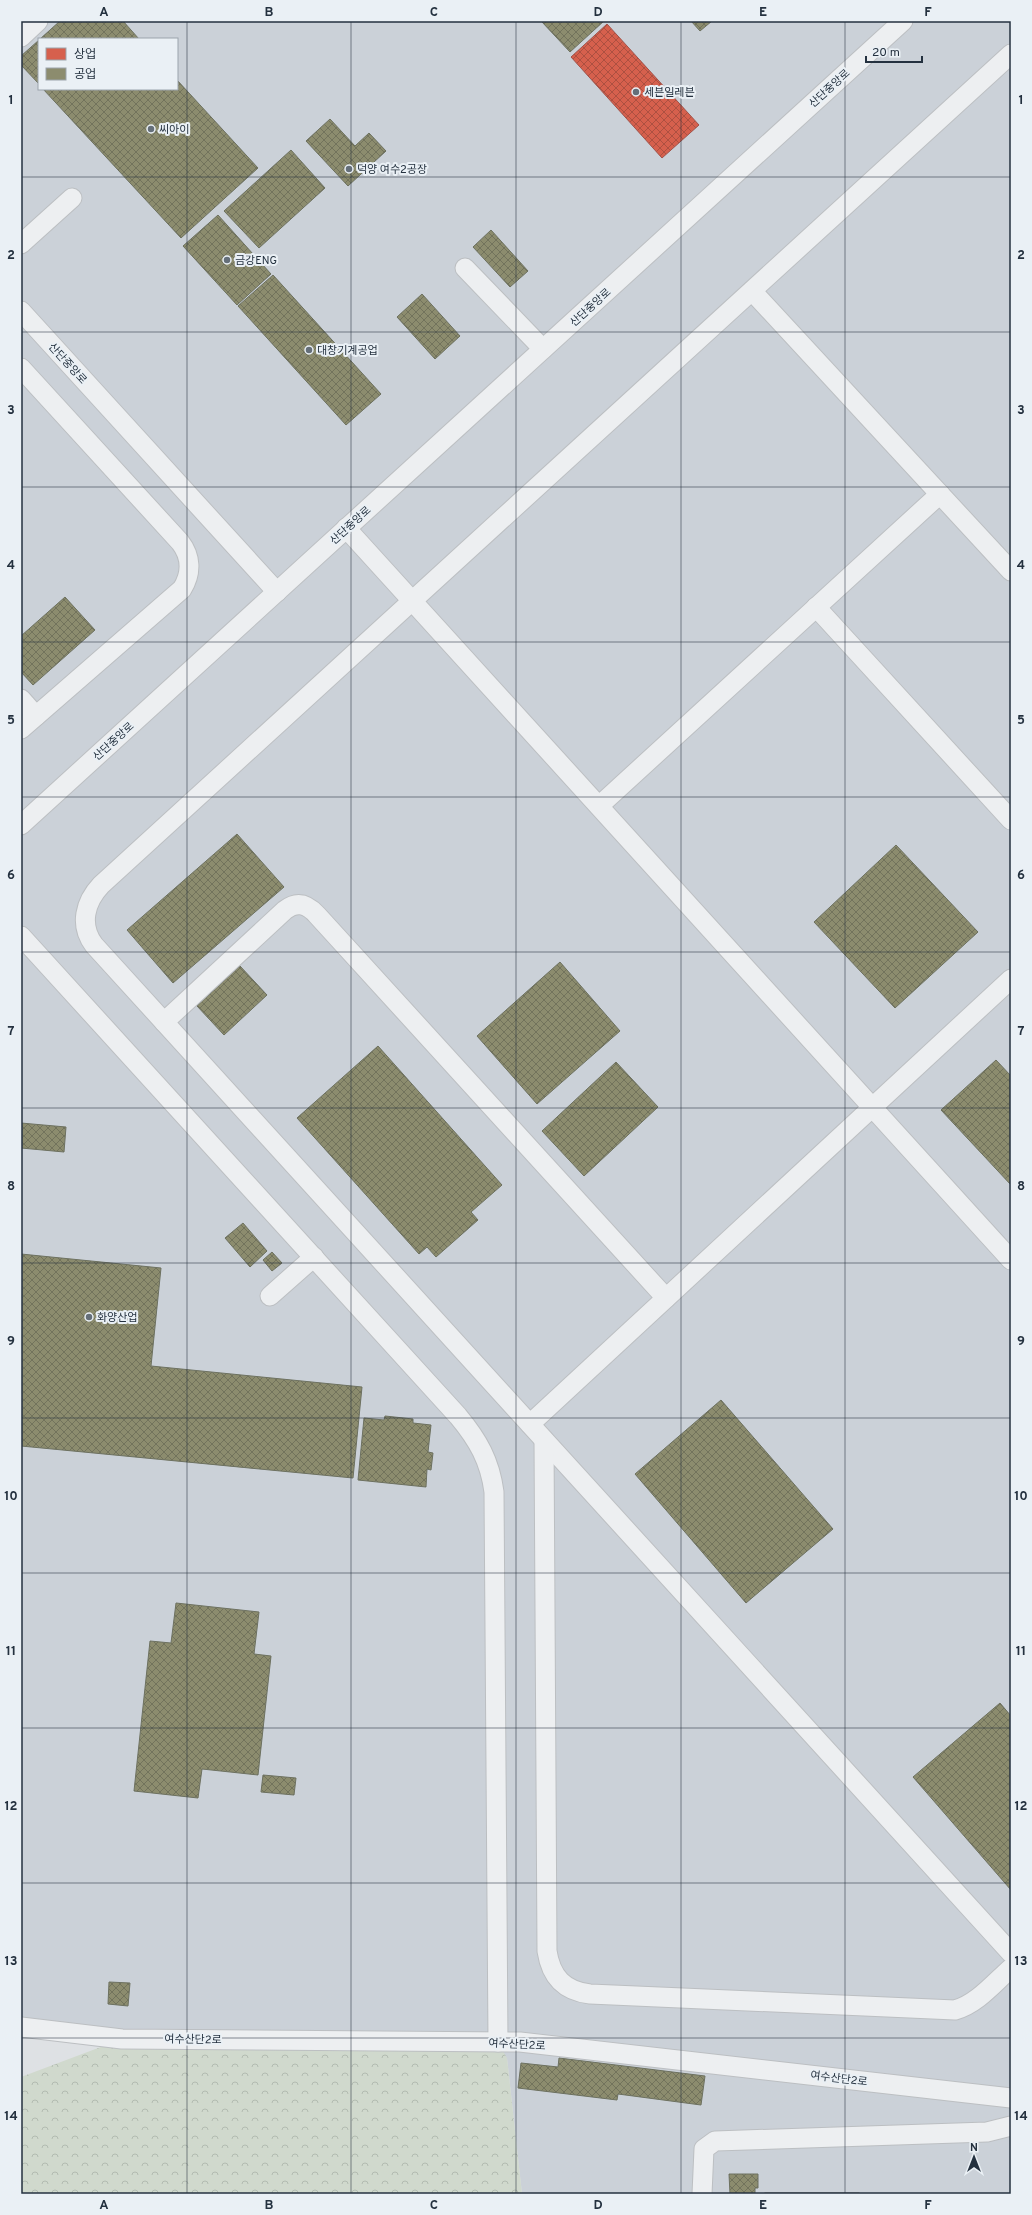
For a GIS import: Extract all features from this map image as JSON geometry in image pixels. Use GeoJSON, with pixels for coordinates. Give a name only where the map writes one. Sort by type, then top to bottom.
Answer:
{"type":"FeatureCollection","features":[{"type":"Feature","properties":{"kind":"street"},"geometry":{"type":"LineString","coordinates":[[21,37],[38,21]]}},
{"type":"Feature","properties":{"kind":"street","name":"산단중앙로"},"geometry":{"type":"LineString","coordinates":[[21,825],[903,21]]}},
{"type":"Feature","properties":{"kind":"street"},"geometry":{"type":"LineString","coordinates":[[1011,54],[101,885],[91,898],[85,921],[85,929],[91,940],[164,1022],[1011,1953]]}},
{"type":"Feature","properties":{"kind":"street"},"geometry":{"type":"LineString","coordinates":[[21,244],[72,198]]}},
{"type":"Feature","properties":{"kind":"street"},"geometry":{"type":"LineString","coordinates":[[465,268],[543,349]]}},
{"type":"Feature","properties":{"kind":"street"},"geometry":{"type":"LineString","coordinates":[[752,291],[940,494],[1009,564]]}},
{"type":"Feature","properties":{"kind":"street","name":"산단중앙로"},"geometry":{"type":"LineString","coordinates":[[21,311],[277,592]]}},
{"type":"Feature","properties":{"kind":"street"},"geometry":{"type":"LineString","coordinates":[[21,368],[180,542],[188,553],[189,565],[187,578],[182,589],[21,729]]}},
{"type":"Feature","properties":{"kind":"street"},"geometry":{"type":"LineString","coordinates":[[599,806],[940,494]]}},
{"type":"Feature","properties":{"kind":"street"},"geometry":{"type":"LineString","coordinates":[[346,528],[1011,1260]]}},
{"type":"Feature","properties":{"kind":"street"},"geometry":{"type":"LineString","coordinates":[[816,607],[1011,820]]}},
{"type":"Feature","properties":{"kind":"street"},"geometry":{"type":"LineString","coordinates":[[21,699],[36,716]]}},
{"type":"Feature","properties":{"kind":"street"},"geometry":{"type":"LineString","coordinates":[[164,1022],[285,910],[298,904],[305,906],[317,915],[666,1298]]}},
{"type":"Feature","properties":{"kind":"street"},"geometry":{"type":"LineString","coordinates":[[21,936],[458,1416],[482,1449],[492,1476],[494,1500],[498,2042]]}},
{"type":"Feature","properties":{"kind":"street"},"geometry":{"type":"LineString","coordinates":[[530,1424],[1011,979]]}},
{"type":"Feature","properties":{"kind":"street"},"geometry":{"type":"LineString","coordinates":[[270,1296],[314,1257]]}},
{"type":"Feature","properties":{"kind":"street"},"geometry":{"type":"LineString","coordinates":[[544,1440],[547,1951],[548,1962],[555,1976],[572,1990],[590,1994],[955,2010],[975,2000],[1011,1968]]}},
{"type":"Feature","properties":{"kind":"street","name":"여수산단2로"},"geometry":{"type":"LineString","coordinates":[[21,2027],[122,2039],[520,2042],[1011,2098]]}},
{"type":"Feature","properties":{"kind":"street"},"geometry":{"type":"LineString","coordinates":[[702,2194],[704,2150],[714,2141],[987,2132],[1011,2126]]}},
{"type":"Feature","properties":{"kind":"shaded area"},"geometry":{"type":"Polygon","coordinates":[[[21,21],[1011,21],[1011,2194],[522,2194],[507,2058],[21,2027],[21,21]]]}},
{"type":"Feature","properties":{"kind":"green space"},"geometry":{"type":"Polygon","coordinates":[[[122,2039],[498,2042],[507,2058],[522,2194],[21,2194],[21,2077],[122,2039]]]}},
{"type":"Feature","properties":{"kind":"building: 상업"},"geometry":{"type":"Polygon","coordinates":[[[607,24],[699,125],[662,158],[571,57],[607,24]]]}},
{"type":"Feature","properties":{"kind":"building: 공업"},"geometry":{"type":"Polygon","coordinates":[[[60,21],[123,21],[138,38],[41,38],[60,21]]]}},
{"type":"Feature","properties":{"kind":"building: 공업"},"geometry":{"type":"Polygon","coordinates":[[[604,21],[570,52],[542,22],[604,21]]]}},
{"type":"Feature","properties":{"kind":"building: 공업"},"geometry":{"type":"Polygon","coordinates":[[[691,21],[712,21],[700,31],[691,21]]]}},
{"type":"Feature","properties":{"kind":"building: 공업"},"geometry":{"type":"Polygon","coordinates":[[[38,41],[38,83],[21,65],[21,56],[38,41]]]}},
{"type":"Feature","properties":{"kind":"building: 공업","name":"씨아이"},"geometry":{"type":"Polygon","coordinates":[[[178,81],[258,168],[181,238],[44,90],[178,90],[178,81]]]}},
{"type":"Feature","properties":{"kind":"building: 공업","name":"덕양 여수2공장"},"geometry":{"type":"Polygon","coordinates":[[[330,119],[355,146],[369,133],[386,151],[348,186],[306,141],[330,119]]]}},
{"type":"Feature","properties":{"kind":"building: 공업"},"geometry":{"type":"Polygon","coordinates":[[[291,150],[325,188],[259,248],[224,211],[291,150]]]}},
{"type":"Feature","properties":{"kind":"building: 공업","name":"금강ENG"},"geometry":{"type":"Polygon","coordinates":[[[218,215],[271,274],[237,305],[183,246],[218,215]]]}},
{"type":"Feature","properties":{"kind":"building: 공업"},"geometry":{"type":"Polygon","coordinates":[[[491,230],[528,271],[510,287],[473,247],[491,230]]]}},
{"type":"Feature","properties":{"kind":"building: 공업","name":"대창기계공업"},"geometry":{"type":"Polygon","coordinates":[[[273,275],[381,394],[346,425],[238,306],[273,275]]]}},
{"type":"Feature","properties":{"kind":"building: 공업"},"geometry":{"type":"Polygon","coordinates":[[[422,294],[460,336],[435,359],[397,317],[422,294]]]}},
{"type":"Feature","properties":{"kind":"building: 공업"},"geometry":{"type":"Polygon","coordinates":[[[65,597],[95,630],[33,685],[21,672],[21,636],[65,597]]]}},
{"type":"Feature","properties":{"kind":"building: 공업"},"geometry":{"type":"Polygon","coordinates":[[[237,834],[284,887],[173,983],[127,930],[237,834]]]}},
{"type":"Feature","properties":{"kind":"building: 공업"},"geometry":{"type":"Polygon","coordinates":[[[896,845],[978,932],[895,1008],[814,922],[896,845]]]}},
{"type":"Feature","properties":{"kind":"building: 공업"},"geometry":{"type":"Polygon","coordinates":[[[560,962],[620,1031],[537,1104],[477,1036],[560,962]]]}},
{"type":"Feature","properties":{"kind":"building: 공업"},"geometry":{"type":"Polygon","coordinates":[[[240,966],[267,995],[224,1035],[197,1006],[240,966]]]}},
{"type":"Feature","properties":{"kind":"building: 공업"},"geometry":{"type":"Polygon","coordinates":[[[378,1046],[502,1185],[471,1212],[478,1220],[436,1257],[427,1247],[419,1254],[297,1118],[378,1046]]]}},
{"type":"Feature","properties":{"kind":"building: 공업"},"geometry":{"type":"Polygon","coordinates":[[[996,1060],[1011,1076],[1011,1185],[941,1110],[996,1060]]]}},
{"type":"Feature","properties":{"kind":"building: 공업"},"geometry":{"type":"Polygon","coordinates":[[[616,1062],[658,1107],[584,1176],[542,1131],[616,1062]]]}},
{"type":"Feature","properties":{"kind":"building: 공업"},"geometry":{"type":"Polygon","coordinates":[[[21,1123],[66,1127],[64,1152],[21,1148],[21,1123]]]}},
{"type":"Feature","properties":{"kind":"building: 공업"},"geometry":{"type":"Polygon","coordinates":[[[243,1223],[267,1251],[250,1267],[225,1238],[243,1223]]]}},
{"type":"Feature","properties":{"kind":"building: 공업"},"geometry":{"type":"Polygon","coordinates":[[[272,1252],[282,1263],[272,1271],[263,1260],[272,1252]]]}},
{"type":"Feature","properties":{"kind":"building: 공업","name":"화양산업"},"geometry":{"type":"Polygon","coordinates":[[[21,1254],[161,1268],[151,1366],[362,1387],[353,1478],[21,1446],[21,1254]]]}},
{"type":"Feature","properties":{"kind":"building: 공업"},"geometry":{"type":"Polygon","coordinates":[[[721,1400],[833,1529],[746,1603],[635,1474],[721,1400]]]}},
{"type":"Feature","properties":{"kind":"building: 공업"},"geometry":{"type":"Polygon","coordinates":[[[385,1416],[413,1419],[413,1423],[431,1425],[428,1452],[433,1453],[431,1470],[427,1469],[426,1487],[358,1480],[364,1418],[384,1420],[385,1416]]]}},
{"type":"Feature","properties":{"kind":"building: 공업"},"geometry":{"type":"Polygon","coordinates":[[[176,1603],[259,1612],[254,1654],[271,1656],[258,1775],[202,1769],[198,1798],[134,1791],[150,1641],[171,1643],[176,1603]]]}},
{"type":"Feature","properties":{"kind":"building: 공업"},"geometry":{"type":"Polygon","coordinates":[[[1000,1703],[1011,1716],[1011,1890],[913,1777],[1000,1703]]]}},
{"type":"Feature","properties":{"kind":"building: 공업"},"geometry":{"type":"Polygon","coordinates":[[[263,1775],[296,1778],[294,1795],[261,1792],[263,1775]]]}},
{"type":"Feature","properties":{"kind":"building: 공업"},"geometry":{"type":"Polygon","coordinates":[[[109,1982],[130,1983],[128,2006],[108,2004],[109,1982]]]}},
{"type":"Feature","properties":{"kind":"building: 공업"},"geometry":{"type":"Polygon","coordinates":[[[559,2058],[705,2076],[701,2105],[618,2094],[617,2100],[518,2088],[521,2063],[558,2067],[559,2058]]]}},
{"type":"Feature","properties":{"kind":"building: 공업"},"geometry":{"type":"Polygon","coordinates":[[[729,2174],[758,2174],[758,2188],[755,2188],[755,2194],[730,2194],[729,2174]]]}},
{"type":"Feature","properties":{"kind":"building: 공업"},"geometry":{"type":"Polygon","coordinates":[[[859,2193],[859,2194],[765,2194],[859,2193]]]}},
{"type":"Feature","properties":{"kind":"place","name":"세븐일레븐"},"geometry":{"type":"Point","coordinates":[636,92]}},
{"type":"Feature","properties":{"kind":"place","name":"씨아이"},"geometry":{"type":"Point","coordinates":[151,129]}},
{"type":"Feature","properties":{"kind":"place","name":"덕양 여수2공장"},"geometry":{"type":"Point","coordinates":[349,169]}},
{"type":"Feature","properties":{"kind":"place","name":"금강ENG"},"geometry":{"type":"Point","coordinates":[227,260]}},
{"type":"Feature","properties":{"kind":"place","name":"대창기계공업"},"geometry":{"type":"Point","coordinates":[309,350]}},
{"type":"Feature","properties":{"kind":"place","name":"화양산업"},"geometry":{"type":"Point","coordinates":[89,1317]}}]}
